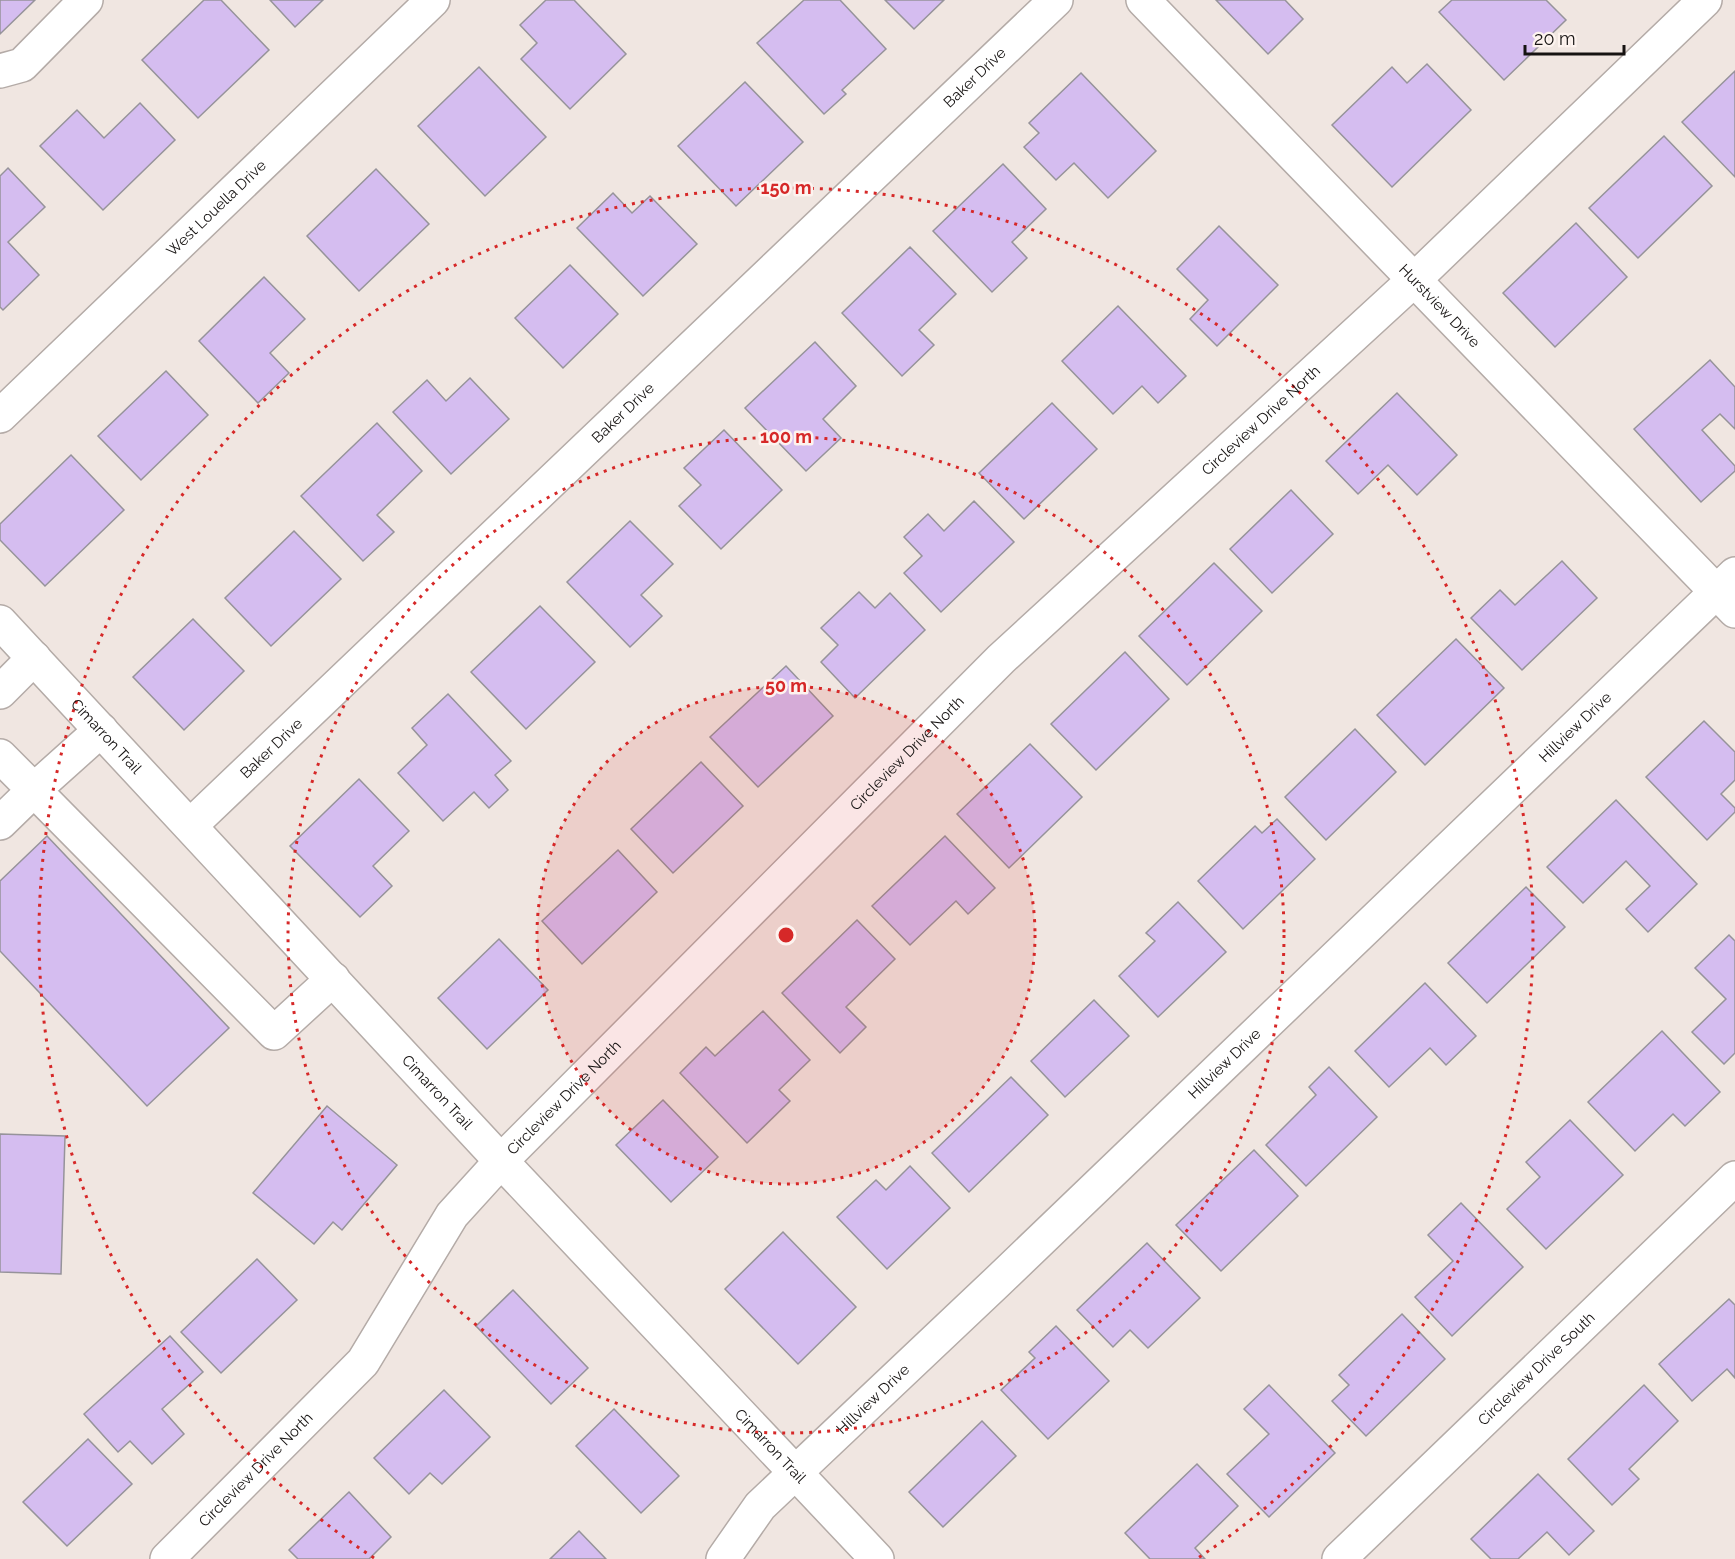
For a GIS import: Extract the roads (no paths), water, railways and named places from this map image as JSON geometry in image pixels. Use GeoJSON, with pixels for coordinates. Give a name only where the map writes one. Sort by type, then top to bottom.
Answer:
{"type":"FeatureCollection","features":[{"type":"Feature","properties":{"kind":"street"},"geometry":{"type":"LineString","coordinates":[[0,71],[22,65],[87,0]]}},
{"type":"Feature","properties":{"kind":"street","name":"West Louella Drive"},"geometry":{"type":"LineString","coordinates":[[0,416],[433,0]]}},
{"type":"Feature","properties":{"kind":"street","name":"Baker Drive"},"geometry":{"type":"LineString","coordinates":[[191,825],[1056,0]]}},
{"type":"Feature","properties":{"kind":"street","name":"Hurstview Drive"},"geometry":{"type":"LineString","coordinates":[[1143,0],[1414,280],[1729,593]]}},
{"type":"Feature","properties":{"kind":"street","name":"Circleview Drive North"},"geometry":{"type":"LineString","coordinates":[[167,1559],[363,1362],[452,1215],[501,1161],[1001,658],[1414,280],[1705,0]]}},
{"type":"Feature","properties":{"kind":"street","name":"Hillview Drive"},"geometry":{"type":"LineString","coordinates":[[723,1559],[760,1506],[1729,593]]}},
{"type":"Feature","properties":{"kind":"street","name":"Cimarron Trail"},"geometry":{"type":"LineString","coordinates":[[0,622],[501,1161],[877,1559]]}},
{"type":"Feature","properties":{"kind":"street"},"geometry":{"type":"LineString","coordinates":[[0,692],[34,658]]}},
{"type":"Feature","properties":{"kind":"street"},"geometry":{"type":"LineString","coordinates":[[0,823],[101,730]]}},
{"type":"Feature","properties":{"kind":"street"},"geometry":{"type":"LineString","coordinates":[[0,756],[274,1033],[333,979]]}},
{"type":"Feature","properties":{"kind":"street","name":"Circleview Drive South"},"geometry":{"type":"LineString","coordinates":[[1339,1559],[1735,1178]]}}]}
